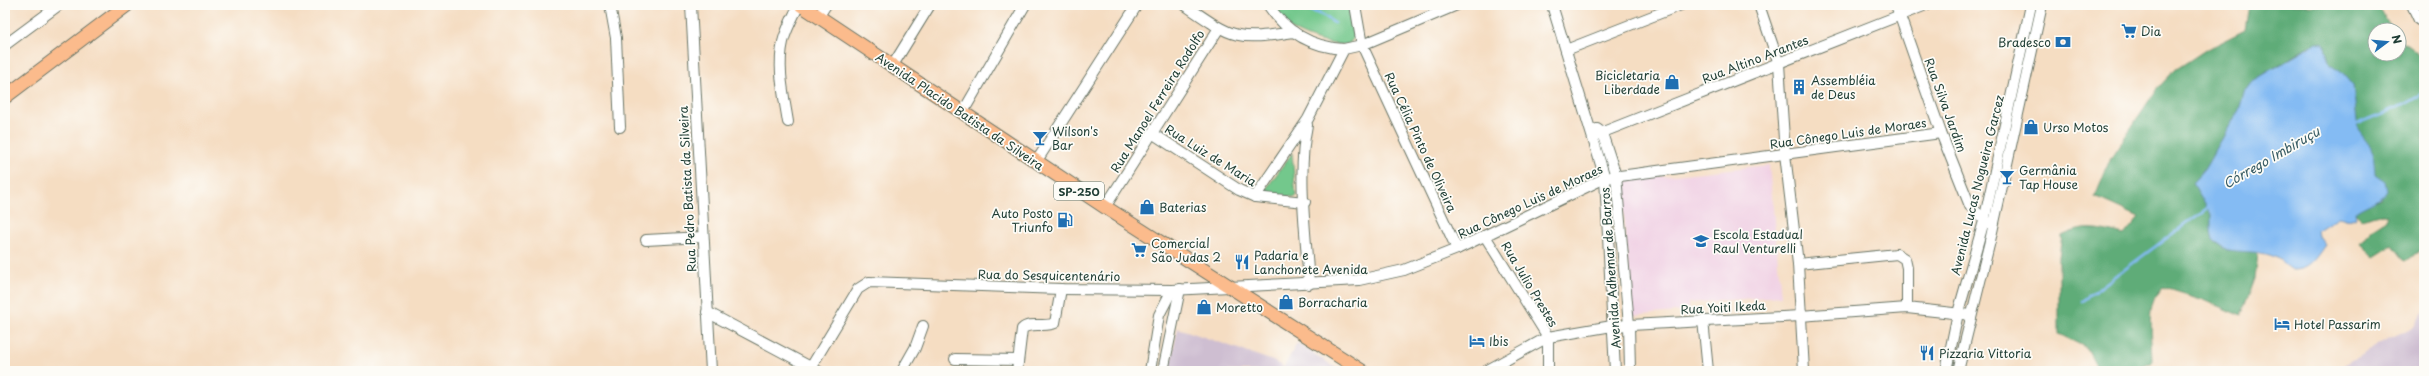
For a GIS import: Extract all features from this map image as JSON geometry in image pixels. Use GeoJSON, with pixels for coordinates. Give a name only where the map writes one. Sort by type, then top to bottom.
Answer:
{"type":"FeatureCollection","features":[{"type":"Feature","properties":{"kind":"main road"},"geometry":{"type":"LineString","coordinates":[[5,97],[127,5]]}},
{"type":"Feature","properties":{"kind":"main road","name":"Avenida Placido Batista da Silveira"},"geometry":{"type":"LineString","coordinates":[[800,5],[893,65],[1105,207],[1362,371]]}},
{"type":"Feature","properties":{"kind":"street"},"geometry":{"type":"LineString","coordinates":[[5,45],[59,5]]}},
{"type":"Feature","properties":{"kind":"street"},"geometry":{"type":"LineString","coordinates":[[610,5],[614,19],[616,38],[620,127]]}},
{"type":"Feature","properties":{"kind":"street","name":"Rua Pedro Batista da Silveira"},"geometry":{"type":"LineString","coordinates":[[691,5],[702,237],[711,371]]}},
{"type":"Feature","properties":{"kind":"street"},"geometry":{"type":"LineString","coordinates":[[788,122],[781,76],[781,53],[786,31],[800,5]]}},
{"type":"Feature","properties":{"kind":"street"},"geometry":{"type":"LineString","coordinates":[[818,17],[826,5]]}},
{"type":"Feature","properties":{"kind":"street"},"geometry":{"type":"LineString","coordinates":[[893,65],[930,5]]}},
{"type":"Feature","properties":{"kind":"street"},"geometry":{"type":"LineString","coordinates":[[963,112],[1025,5]]}},
{"type":"Feature","properties":{"kind":"street"},"geometry":{"type":"LineString","coordinates":[[1036,162],[1137,5]]}},
{"type":"Feature","properties":{"kind":"street"},"geometry":{"type":"LineString","coordinates":[[1185,5],[1230,35],[1245,38],[1294,32]]}},
{"type":"Feature","properties":{"kind":"street"},"geometry":{"type":"LineString","coordinates":[[1268,5],[1280,22],[1304,39],[1331,48],[1344,49],[1362,45],[1457,5]]}},
{"type":"Feature","properties":{"kind":"street","name":"Rua Célia Pinto de Oliveira"},"geometry":{"type":"LineString","coordinates":[[1356,5],[1362,45],[1457,249]]}},
{"type":"Feature","properties":{"kind":"street"},"geometry":{"type":"LineString","coordinates":[[1552,5],[1589,122],[1597,134]]}},
{"type":"Feature","properties":{"kind":"street"},"geometry":{"type":"LineString","coordinates":[[1566,50],[1681,5]]}},
{"type":"Feature","properties":{"kind":"street"},"geometry":{"type":"LineString","coordinates":[[1759,5],[1779,64],[1785,154],[1798,264],[1804,371]]}},
{"type":"Feature","properties":{"kind":"street","name":"Rua Silva Jardim"},"geometry":{"type":"LineString","coordinates":[[1896,5],[1941,133],[1970,206],[1984,221],[1993,227]]}},
{"type":"Feature","properties":{"kind":"street","name":"Rua Altino Arantes"},"geometry":{"type":"LineString","coordinates":[[1597,134],[1779,64],[1926,5]]}},
{"type":"Feature","properties":{"kind":"street","name":"Avenida Lucas Nogueira Garcez"},"geometry":{"type":"LineString","coordinates":[[1946,371],[1958,312],[1984,221],[2031,5]]}},
{"type":"Feature","properties":{"kind":"street","name":"Avenida Lucas Nogueira Garcez"},"geometry":{"type":"LineString","coordinates":[[1958,371],[1993,227],[2042,5]]}},
{"type":"Feature","properties":{"kind":"street"},"geometry":{"type":"LineString","coordinates":[[2412,5],[2419,20]]}},
{"type":"Feature","properties":{"kind":"street","name":"Rua Manoel Ferreira Rodolfo"},"geometry":{"type":"LineString","coordinates":[[1105,207],[1219,28]]}},
{"type":"Feature","properties":{"kind":"street"},"geometry":{"type":"LineString","coordinates":[[1255,197],[1308,120],[1344,49]]}},
{"type":"Feature","properties":{"kind":"street"},"geometry":{"type":"LineString","coordinates":[[1308,120],[1303,145],[1304,202],[1309,284]]}},
{"type":"Feature","properties":{"kind":"street","name":"Rua Luiz de Maria"},"geometry":{"type":"LineString","coordinates":[[1152,133],[1239,190],[1255,197],[1304,202]]}},
{"type":"Feature","properties":{"kind":"street","name":"Rua Cônego Luis de Moraes"},"geometry":{"type":"LineString","coordinates":[[1228,286],[1309,284],[1359,280],[1404,270],[1486,236],[1606,178],[1941,133]]}},
{"type":"Feature","properties":{"kind":"street","name":"Avenida Adhemar de Barros"},"geometry":{"type":"LineString","coordinates":[[1597,134],[1616,176],[1624,255],[1629,325],[1630,371]]}},
{"type":"Feature","properties":{"kind":"street","name":"Avenida Adhemar de Barros"},"geometry":{"type":"LineString","coordinates":[[1597,134],[1606,178],[1615,371]]}},
{"type":"Feature","properties":{"kind":"street","name":"Rua Julio Prestes"},"geometry":{"type":"LineString","coordinates":[[1486,236],[1548,337],[1548,371]]}},
{"type":"Feature","properties":{"kind":"street"},"geometry":{"type":"LineString","coordinates":[[646,240],[702,237]]}},
{"type":"Feature","properties":{"kind":"street"},"geometry":{"type":"LineString","coordinates":[[1798,264],[1897,254],[1905,259],[1907,268],[1907,308]]}},
{"type":"Feature","properties":{"kind":"street"},"geometry":{"type":"LineString","coordinates":[[1610,255],[1624,255]]}},
{"type":"Feature","properties":{"kind":"street","name":"Rua do Sesquicentenário"},"geometry":{"type":"LineString","coordinates":[[815,369],[858,289],[869,282],[1061,289],[1176,289],[1228,286]]}},
{"type":"Feature","properties":{"kind":"street"},"geometry":{"type":"LineString","coordinates":[[1017,371],[1022,329],[1028,326],[1051,325],[1055,323],[1061,289]]}},
{"type":"Feature","properties":{"kind":"street"},"geometry":{"type":"LineString","coordinates":[[1150,371],[1159,315],[1176,289]]}},
{"type":"Feature","properties":{"kind":"street"},"geometry":{"type":"LineString","coordinates":[[1163,371],[1176,289]]}},
{"type":"Feature","properties":{"kind":"street","name":"Rua Yoiti Ikeda"},"geometry":{"type":"LineString","coordinates":[[1486,371],[1548,337],[1612,326],[1800,316],[1907,308],[1958,312],[1971,315]]}},
{"type":"Feature","properties":{"kind":"street"},"geometry":{"type":"LineString","coordinates":[[707,312],[815,369]]}},
{"type":"Feature","properties":{"kind":"street"},"geometry":{"type":"LineString","coordinates":[[1704,320],[1708,371]]}},
{"type":"Feature","properties":{"kind":"street"},"geometry":{"type":"LineString","coordinates":[[902,371],[915,348],[923,326]]}},
{"type":"Feature","properties":{"kind":"street"},"geometry":{"type":"LineString","coordinates":[[955,359],[1018,360]]}},
{"type":"Feature","properties":{"kind":"shaded area","name":"Escola Estadual Raul Venturelli"},"geometry":{"type":"Polygon","coordinates":[[[1769,165],[1781,296],[1688,303],[1688,311],[1631,316],[1622,186],[1627,180],[1769,165]]]}},
{"type":"Feature","properties":{"kind":"shaded area"},"geometry":{"type":"Polygon","coordinates":[[[2424,311],[2424,371],[2334,371],[2390,338],[2413,327],[2424,311]]]}},
{"type":"Feature","properties":{"kind":"shaded area"},"geometry":{"type":"Polygon","coordinates":[[[1178,328],[1273,361],[1284,367],[1297,343],[1341,371],[1169,371],[1178,328]]]}},
{"type":"Feature","properties":{"kind":"green space"},"geometry":{"type":"Polygon","coordinates":[[[1268,5],[1351,5],[1355,36],[1349,44],[1332,44],[1305,36],[1281,23],[1275,17],[1268,5]]]}},
{"type":"Feature","properties":{"kind":"green space"},"geometry":{"type":"Polygon","coordinates":[[[2249,5],[2339,5],[2345,10],[2378,7],[2388,22],[2367,22],[2367,62],[2407,62],[2407,45],[2421,56],[2424,54],[2424,252],[2421,250],[2405,261],[2393,245],[2374,257],[2360,244],[2371,230],[2385,221],[2388,215],[2380,213],[2361,218],[2355,212],[2366,204],[2380,200],[2373,164],[2373,150],[2357,131],[2353,86],[2341,72],[2330,65],[2324,44],[2310,46],[2251,82],[2245,90],[2239,110],[2204,170],[2192,183],[2211,214],[2213,241],[2227,250],[2254,251],[2258,254],[2255,279],[2241,316],[2204,300],[2162,287],[2156,295],[2151,312],[2150,332],[2152,362],[2132,371],[2099,371],[2087,348],[2059,334],[2059,256],[2062,236],[2071,232],[2086,229],[2124,235],[2139,217],[2095,197],[2111,158],[2156,90],[2175,70],[2207,49],[2245,30],[2249,5]]]}},
{"type":"Feature","properties":{"kind":"green space"},"geometry":{"type":"Polygon","coordinates":[[[1292,153],[1296,197],[1261,196],[1292,153]]]}},
{"type":"Feature","properties":{"kind":"water"},"geometry":{"type":"Polygon","coordinates":[[[2317,43],[2324,44],[2330,65],[2341,72],[2353,86],[2358,130],[2373,150],[2375,174],[2385,181],[2387,191],[2377,200],[2355,212],[2356,217],[2349,219],[2338,217],[2318,230],[2319,237],[2325,245],[2309,265],[2293,269],[2271,255],[2227,250],[2213,241],[2211,214],[2192,183],[2204,170],[2239,110],[2245,90],[2251,82],[2317,43]]]}},
{"type":"Feature","properties":{"kind":"waterway"},"geometry":{"type":"LineString","coordinates":[[1294,5],[1323,15],[1334,23]]}},
{"type":"Feature","properties":{"kind":"waterway","name":"Córrego Imbiruçu"},"geometry":{"type":"LineString","coordinates":[[2355,125],[2403,105],[2424,93]]}},
{"type":"Feature","properties":{"kind":"waterway","name":"Córrego Imbiruçu"},"geometry":{"type":"LineString","coordinates":[[2082,301],[2210,206]]}},
{"type":"Feature","properties":{"kind":"place","name":"Dia"},"geometry":{"type":"Point","coordinates":[2129,31]}},
{"type":"Feature","properties":{"kind":"place","name":"Bradesco"},"geometry":{"type":"Point","coordinates":[2063,42]}},
{"type":"Feature","properties":{"kind":"place","name":"Bicicletaria Liberdade"},"geometry":{"type":"Point","coordinates":[1672,82]}},
{"type":"Feature","properties":{"kind":"place","name":"Assembléia de Deus"},"geometry":{"type":"Point","coordinates":[1799,87]}},
{"type":"Feature","properties":{"kind":"place","name":"Urso Motos"},"geometry":{"type":"Point","coordinates":[2031,127]}},
{"type":"Feature","properties":{"kind":"place","name":"Wilson's Bar"},"geometry":{"type":"Point","coordinates":[1040,138]}},
{"type":"Feature","properties":{"kind":"place","name":"Germânia Tap House"},"geometry":{"type":"Point","coordinates":[2007,177]}},
{"type":"Feature","properties":{"kind":"place","name":"Baterias"},"geometry":{"type":"Point","coordinates":[1147,207]}},
{"type":"Feature","properties":{"kind":"place","name":"Auto Posto Triunfo"},"geometry":{"type":"Point","coordinates":[1065,220]}},
{"type":"Feature","properties":{"kind":"place","name":"Escola Estadual Raul Venturelli"},"geometry":{"type":"Point","coordinates":[1701,241]}},
{"type":"Feature","properties":{"kind":"place","name":"Comercial São Judas 2"},"geometry":{"type":"Point","coordinates":[1139,250]}},
{"type":"Feature","properties":{"kind":"place","name":"Padaria e Lanchonete Avenida"},"geometry":{"type":"Point","coordinates":[1242,262]}},
{"type":"Feature","properties":{"kind":"place","name":"Borracharia"},"geometry":{"type":"Point","coordinates":[1286,302]}},
{"type":"Feature","properties":{"kind":"place","name":"Moretto"},"geometry":{"type":"Point","coordinates":[1204,307]}},
{"type":"Feature","properties":{"kind":"place","name":"Hotel Passarim"},"geometry":{"type":"Point","coordinates":[2282,324]}},
{"type":"Feature","properties":{"kind":"place","name":"Ibis"},"geometry":{"type":"Point","coordinates":[1477,341]}},
{"type":"Feature","properties":{"kind":"place","name":"Pizzaria Vittoria"},"geometry":{"type":"Point","coordinates":[1927,353]}}]}
